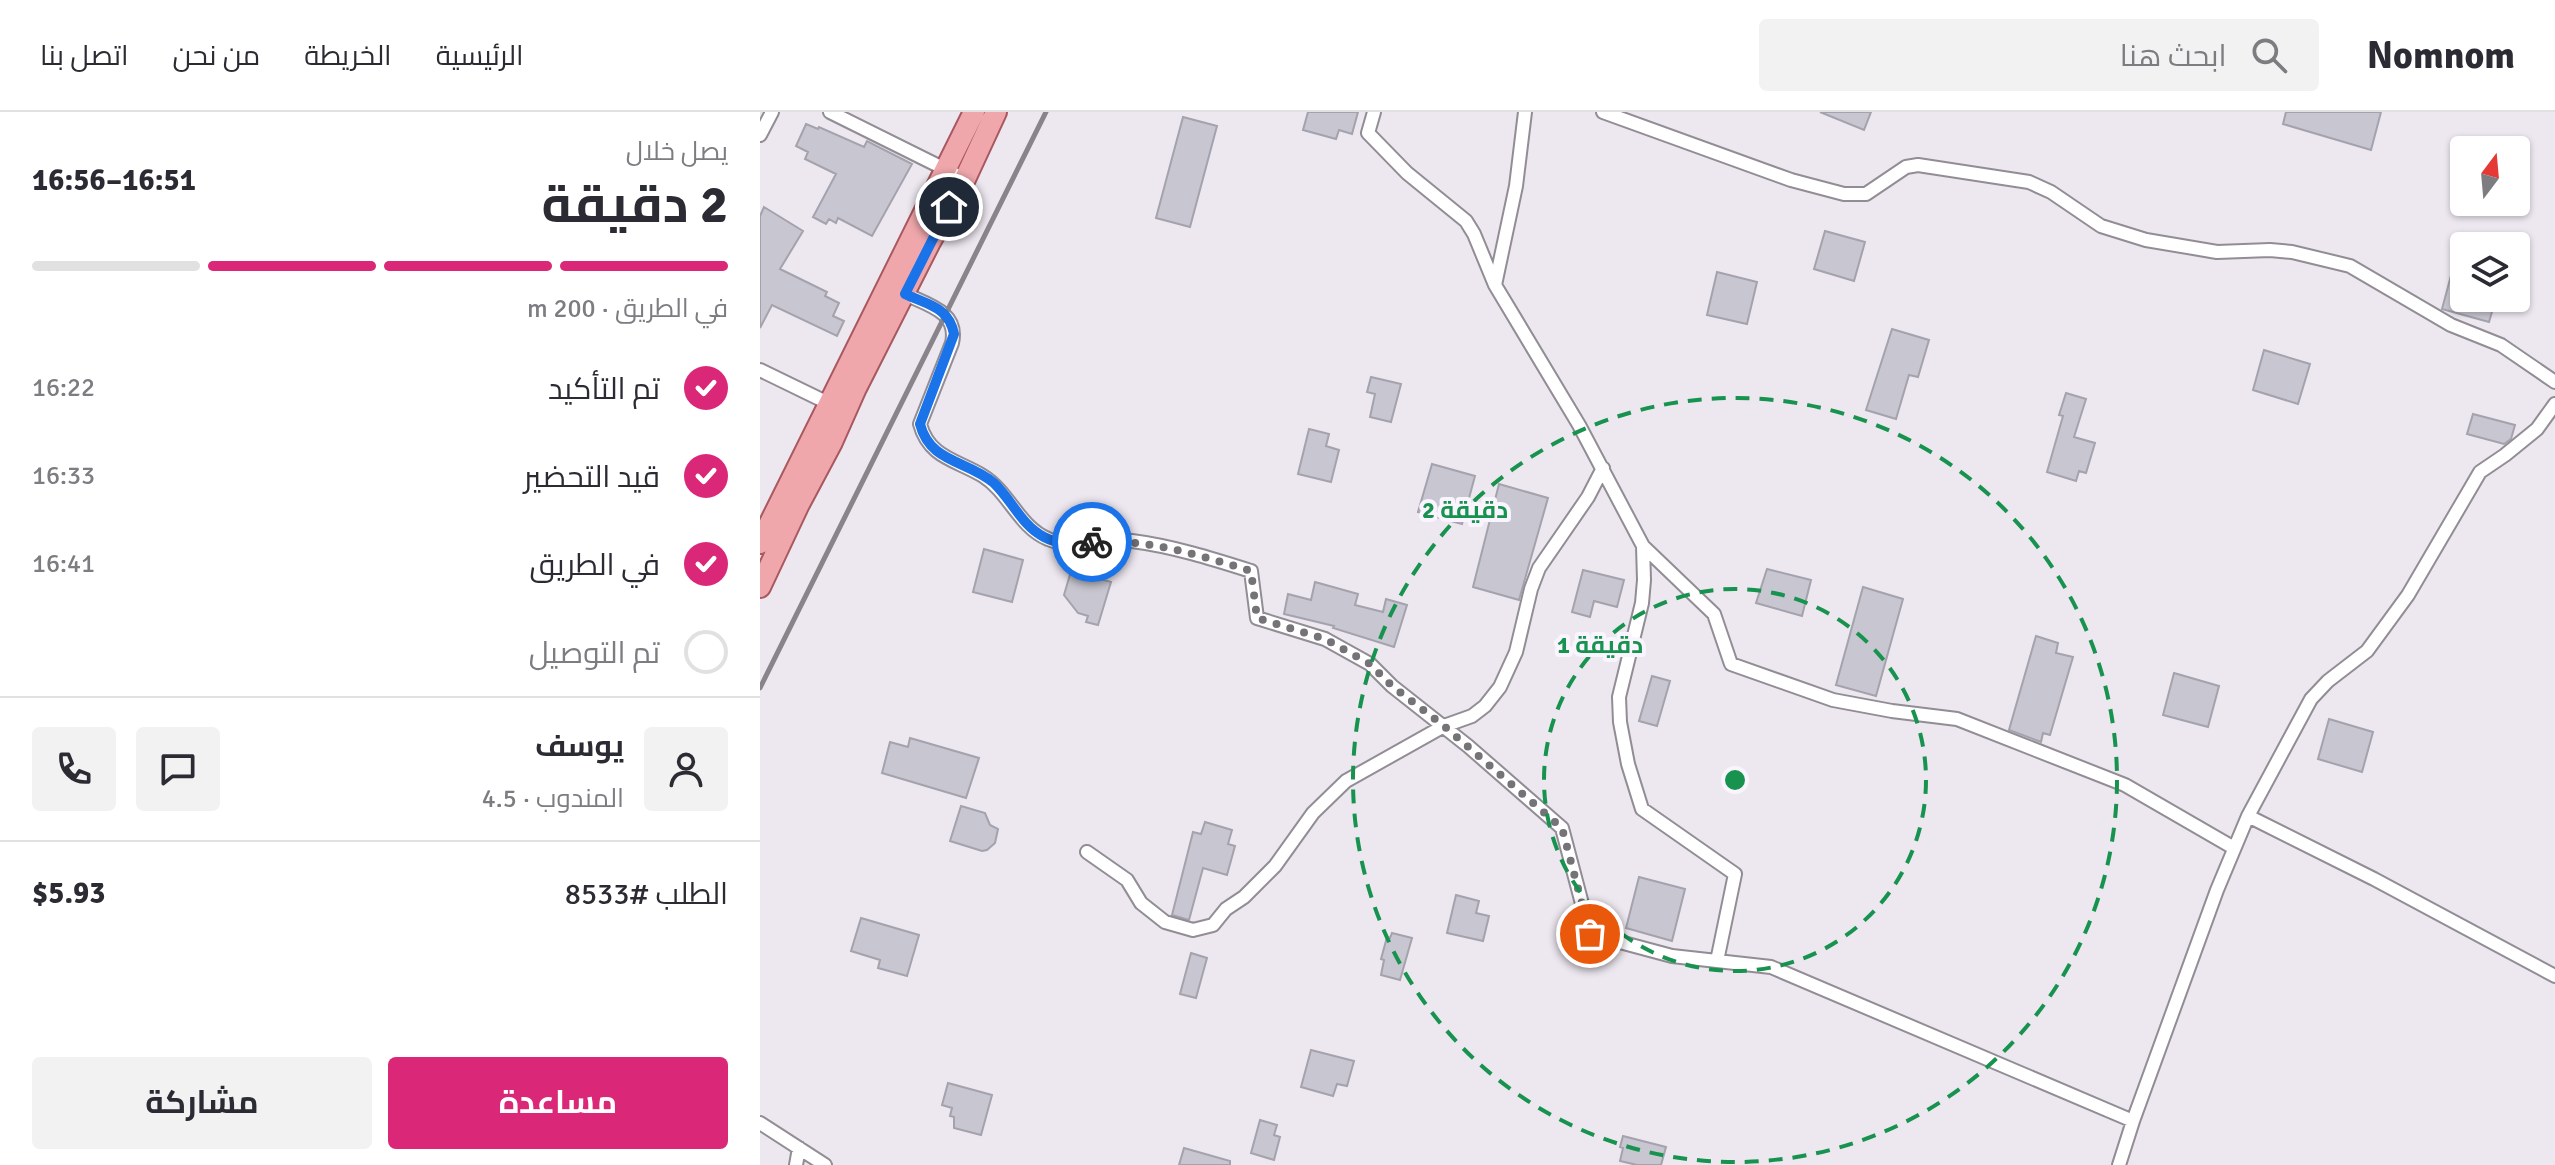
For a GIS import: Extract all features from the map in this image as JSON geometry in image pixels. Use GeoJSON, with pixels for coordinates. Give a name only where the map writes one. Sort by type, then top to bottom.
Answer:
{"type":"FeatureCollection","features":[{"type":"Feature","properties":{"kind":"main road"},"geometry":{"type":"LineString","coordinates":[[760,543],[974,112]]}},
{"type":"Feature","properties":{"kind":"main road"},"geometry":{"type":"LineString","coordinates":[[760,587],[996,112]]}},
{"type":"Feature","properties":{"kind":"street"},"geometry":{"type":"LineString","coordinates":[[760,135],[772,112]]}},
{"type":"Feature","properties":{"kind":"street"},"geometry":{"type":"LineString","coordinates":[[830,112],[965,179]]}},
{"type":"Feature","properties":{"kind":"street"},"geometry":{"type":"LineString","coordinates":[[1374,112],[1368,133],[1407,173],[1466,221],[1495,285],[1603,468],[1643,546],[1714,614],[1731,664],[1833,700],[1957,719],[2125,785],[2234,848]]}},
{"type":"Feature","properties":{"kind":"street"},"geometry":{"type":"LineString","coordinates":[[1495,285],[1516,186],[1525,112]]}},
{"type":"Feature","properties":{"kind":"street"},"geometry":{"type":"LineString","coordinates":[[1603,112],[1791,180],[1833,192],[1857,196],[1866,194],[1906,167],[1918,165],[2029,182],[2051,192],[2101,226],[2146,240],[2217,252],[2292,252],[2350,266],[2451,325],[2501,345],[2555,382]]}},
{"type":"Feature","properties":{"kind":"street"},"geometry":{"type":"LineString","coordinates":[[905,294],[946,314],[954,334],[920,424],[936,452],[993,482],[1035,532],[1057,542],[1122,540],[1148,543],[1251,571],[1257,618],[1325,639],[1370,664],[1562,828],[1590,934],[1672,956],[1771,967],[2133,1121]]}},
{"type":"Feature","properties":{"kind":"street"},"geometry":{"type":"LineString","coordinates":[[760,370],[830,404]]}},
{"type":"Feature","properties":{"kind":"street"},"geometry":{"type":"LineString","coordinates":[[2119,1165],[2234,848],[2311,699],[2328,681],[2367,651],[2408,595],[2480,472],[2537,429],[2555,404]]}},
{"type":"Feature","properties":{"kind":"street"},"geometry":{"type":"LineString","coordinates":[[1087,852],[1127,880],[1141,903],[1165,922],[1193,930],[1213,925],[1226,909],[1244,897],[1275,866],[1313,813],[1346,781],[1444,726],[1472,716],[1485,706],[1500,687],[1516,652],[1539,568],[1588,497],[1603,468]]}},
{"type":"Feature","properties":{"kind":"street"},"geometry":{"type":"LineString","coordinates":[[1643,546],[1642,603],[1619,697],[1620,722],[1628,764],[1642,809],[1735,874],[1717,961]]}},
{"type":"Feature","properties":{"kind":"street"},"geometry":{"type":"LineString","coordinates":[[2248,816],[2555,976]]}},
{"type":"Feature","properties":{"kind":"street"},"geometry":{"type":"LineString","coordinates":[[760,1123],[825,1165]]}},
{"type":"Feature","properties":{"kind":"street"},"geometry":{"type":"LineString","coordinates":[[796,1165],[799,1148]]}},
{"type":"Feature","properties":{"kind":"building"},"geometry":{"type":"Polygon","coordinates":[[[1308,112],[1358,112],[1352,134],[1339,130],[1336,139],[1303,130],[1308,112]]]}},
{"type":"Feature","properties":{"kind":"building"},"geometry":{"type":"Polygon","coordinates":[[[1820,112],[1871,112],[1864,130],[1820,112]]]}},
{"type":"Feature","properties":{"kind":"building"},"geometry":{"type":"Polygon","coordinates":[[[2286,112],[2381,112],[2371,150],[2283,124],[2286,112]]]}},
{"type":"Feature","properties":{"kind":"building"},"geometry":{"type":"Polygon","coordinates":[[[1183,117],[1217,126],[1190,227],[1156,218],[1183,117]]]}},
{"type":"Feature","properties":{"kind":"building"},"geometry":{"type":"Polygon","coordinates":[[[806,124],[864,147],[867,141],[912,164],[872,236],[838,218],[836,223],[829,219],[826,224],[813,217],[836,174],[805,159],[808,152],[796,146],[806,124]]]}},
{"type":"Feature","properties":{"kind":"building"},"geometry":{"type":"Polygon","coordinates":[[[764,207],[803,231],[780,269],[827,292],[825,296],[839,303],[833,316],[844,321],[837,336],[772,305],[760,328],[760,216],[764,207]]]}},
{"type":"Feature","properties":{"kind":"building"},"geometry":{"type":"Polygon","coordinates":[[[1825,231],[1865,242],[1854,281],[1814,269],[1825,231]]]}},
{"type":"Feature","properties":{"kind":"building"},"geometry":{"type":"Polygon","coordinates":[[[1717,272],[1757,282],[1747,324],[1707,315],[1717,272]]]}},
{"type":"Feature","properties":{"kind":"building"},"geometry":{"type":"Polygon","coordinates":[[[2450,279],[2450,311],[2442,309],[2450,279]]]}},
{"type":"Feature","properties":{"kind":"building"},"geometry":{"type":"Polygon","coordinates":[[[2453,312],[2492,312],[2489,322],[2453,312]]]}},
{"type":"Feature","properties":{"kind":"building"},"geometry":{"type":"Polygon","coordinates":[[[1892,329],[1929,340],[1918,377],[1909,375],[1896,419],[1866,410],[1892,329]]]}},
{"type":"Feature","properties":{"kind":"building"},"geometry":{"type":"Polygon","coordinates":[[[2264,350],[2310,364],[2298,404],[2253,390],[2264,350]]]}},
{"type":"Feature","properties":{"kind":"building"},"geometry":{"type":"Polygon","coordinates":[[[1371,377],[1401,384],[1391,422],[1370,417],[1375,394],[1367,392],[1371,377]]]}},
{"type":"Feature","properties":{"kind":"building"},"geometry":{"type":"Polygon","coordinates":[[[2066,393],[2086,399],[2074,437],[2095,443],[2086,473],[2079,471],[2076,481],[2047,472],[2063,416],[2059,415],[2066,393]]]}},
{"type":"Feature","properties":{"kind":"building"},"geometry":{"type":"Polygon","coordinates":[[[2473,414],[2515,425],[2511,439],[2504,444],[2467,434],[2473,414]]]}},
{"type":"Feature","properties":{"kind":"building"},"geometry":{"type":"Polygon","coordinates":[[[1309,429],[1329,434],[1326,446],[1339,450],[1331,482],[1298,474],[1309,429]]]}},
{"type":"Feature","properties":{"kind":"building"},"geometry":{"type":"Polygon","coordinates":[[[1432,464],[1475,476],[1462,524],[1418,512],[1432,464]]]}},
{"type":"Feature","properties":{"kind":"building"},"geometry":{"type":"Polygon","coordinates":[[[1499,484],[1548,498],[1519,600],[1473,587],[1499,484]]]}},
{"type":"Feature","properties":{"kind":"building"},"geometry":{"type":"Polygon","coordinates":[[[984,549],[1023,560],[1012,602],[973,592],[984,549]]]}},
{"type":"Feature","properties":{"kind":"building"},"geometry":{"type":"Polygon","coordinates":[[[1767,569],[1811,580],[1802,616],[1756,603],[1767,569]]]}},
{"type":"Feature","properties":{"kind":"building"},"geometry":{"type":"Polygon","coordinates":[[[1583,570],[1624,580],[1617,607],[1594,601],[1590,617],[1572,612],[1583,570]]]}},
{"type":"Feature","properties":{"kind":"building"},"geometry":{"type":"Polygon","coordinates":[[[1071,571],[1111,582],[1098,625],[1086,622],[1088,616],[1078,613],[1064,595],[1071,571]]]}},
{"type":"Feature","properties":{"kind":"building"},"geometry":{"type":"Polygon","coordinates":[[[1315,582],[1358,594],[1355,605],[1383,612],[1386,599],[1407,605],[1394,647],[1334,626],[1284,614],[1288,594],[1311,600],[1315,582]]]}},
{"type":"Feature","properties":{"kind":"building"},"geometry":{"type":"Polygon","coordinates":[[[1863,587],[1903,599],[1876,696],[1836,685],[1863,587]]]}},
{"type":"Feature","properties":{"kind":"building"},"geometry":{"type":"Polygon","coordinates":[[[2036,636],[2058,643],[2056,653],[2073,657],[2050,735],[2043,733],[2041,742],[2009,730],[2036,636]]]}},
{"type":"Feature","properties":{"kind":"building"},"geometry":{"type":"Polygon","coordinates":[[[2174,673],[2219,686],[2208,727],[2163,715],[2174,673]]]}},
{"type":"Feature","properties":{"kind":"building"},"geometry":{"type":"Polygon","coordinates":[[[1652,676],[1670,681],[1657,726],[1639,721],[1652,676]]]}},
{"type":"Feature","properties":{"kind":"building"},"geometry":{"type":"Polygon","coordinates":[[[2329,719],[2373,732],[2362,772],[2318,759],[2329,719]]]}},
{"type":"Feature","properties":{"kind":"building"},"geometry":{"type":"Polygon","coordinates":[[[910,738],[979,758],[966,798],[882,773],[890,742],[908,747],[910,738]]]}},
{"type":"Feature","properties":{"kind":"building"},"geometry":{"type":"Polygon","coordinates":[[[961,806],[985,813],[990,825],[998,829],[995,843],[987,850],[950,841],[961,806]]]}},
{"type":"Feature","properties":{"kind":"building"},"geometry":{"type":"Polygon","coordinates":[[[1205,822],[1232,830],[1228,844],[1235,846],[1227,875],[1203,868],[1189,920],[1172,915],[1193,832],[1201,834],[1205,822]]]}},
{"type":"Feature","properties":{"kind":"building"},"geometry":{"type":"Polygon","coordinates":[[[1639,877],[1685,889],[1672,941],[1626,928],[1639,877]]]}},
{"type":"Feature","properties":{"kind":"building"},"geometry":{"type":"Polygon","coordinates":[[[1456,895],[1479,901],[1476,913],[1489,916],[1483,941],[1447,933],[1456,895]]]}},
{"type":"Feature","properties":{"kind":"building"},"geometry":{"type":"Polygon","coordinates":[[[861,918],[919,935],[907,976],[878,968],[880,960],[851,951],[861,918]]]}},
{"type":"Feature","properties":{"kind":"building"},"geometry":{"type":"Polygon","coordinates":[[[1392,933],[1412,938],[1400,980],[1381,975],[1384,960],[1381,959],[1387,937],[1390,938],[1392,933]]]}},
{"type":"Feature","properties":{"kind":"building"},"geometry":{"type":"Polygon","coordinates":[[[1191,953],[1207,958],[1196,998],[1180,994],[1191,953]]]}},
{"type":"Feature","properties":{"kind":"building"},"geometry":{"type":"Polygon","coordinates":[[[1311,1050],[1354,1061],[1347,1086],[1337,1084],[1333,1096],[1301,1087],[1311,1050]]]}},
{"type":"Feature","properties":{"kind":"building"},"geometry":{"type":"Polygon","coordinates":[[[948,1083],[992,1095],[981,1135],[954,1128],[954,1117],[950,1116],[952,1108],[942,1105],[948,1083]]]}},
{"type":"Feature","properties":{"kind":"building"},"geometry":{"type":"Polygon","coordinates":[[[1260,1120],[1277,1125],[1274,1135],[1280,1137],[1274,1160],[1251,1153],[1260,1120]]]}},
{"type":"Feature","properties":{"kind":"building"},"geometry":{"type":"Polygon","coordinates":[[[1623,1136],[1666,1147],[1661,1165],[1620,1161],[1623,1136]]]}},
{"type":"Feature","properties":{"kind":"building"},"geometry":{"type":"Polygon","coordinates":[[[1184,1148],[1230,1161],[1230,1165],[1179,1165],[1184,1148]]]}},
{"type":"Feature","properties":{"kind":"railway"},"geometry":{"type":"LineString","coordinates":[[760,688],[1046,112]]}},
{"type":"Feature","properties":{"kind":"way so far"},"geometry":{"type":"LineString","coordinates":[[1092,542],[1122,540],[1148,543],[1251,571],[1257,618],[1325,639],[1378,670],[1392,686],[1444,726],[1562,828],[1590,934]]}},
{"type":"Feature","properties":{"kind":"route"},"geometry":{"type":"LineString","coordinates":[[949,207],[905,294],[946,314],[954,334],[920,424],[925,437],[936,452],[993,482],[1035,532],[1057,542],[1092,542]]}}]}
